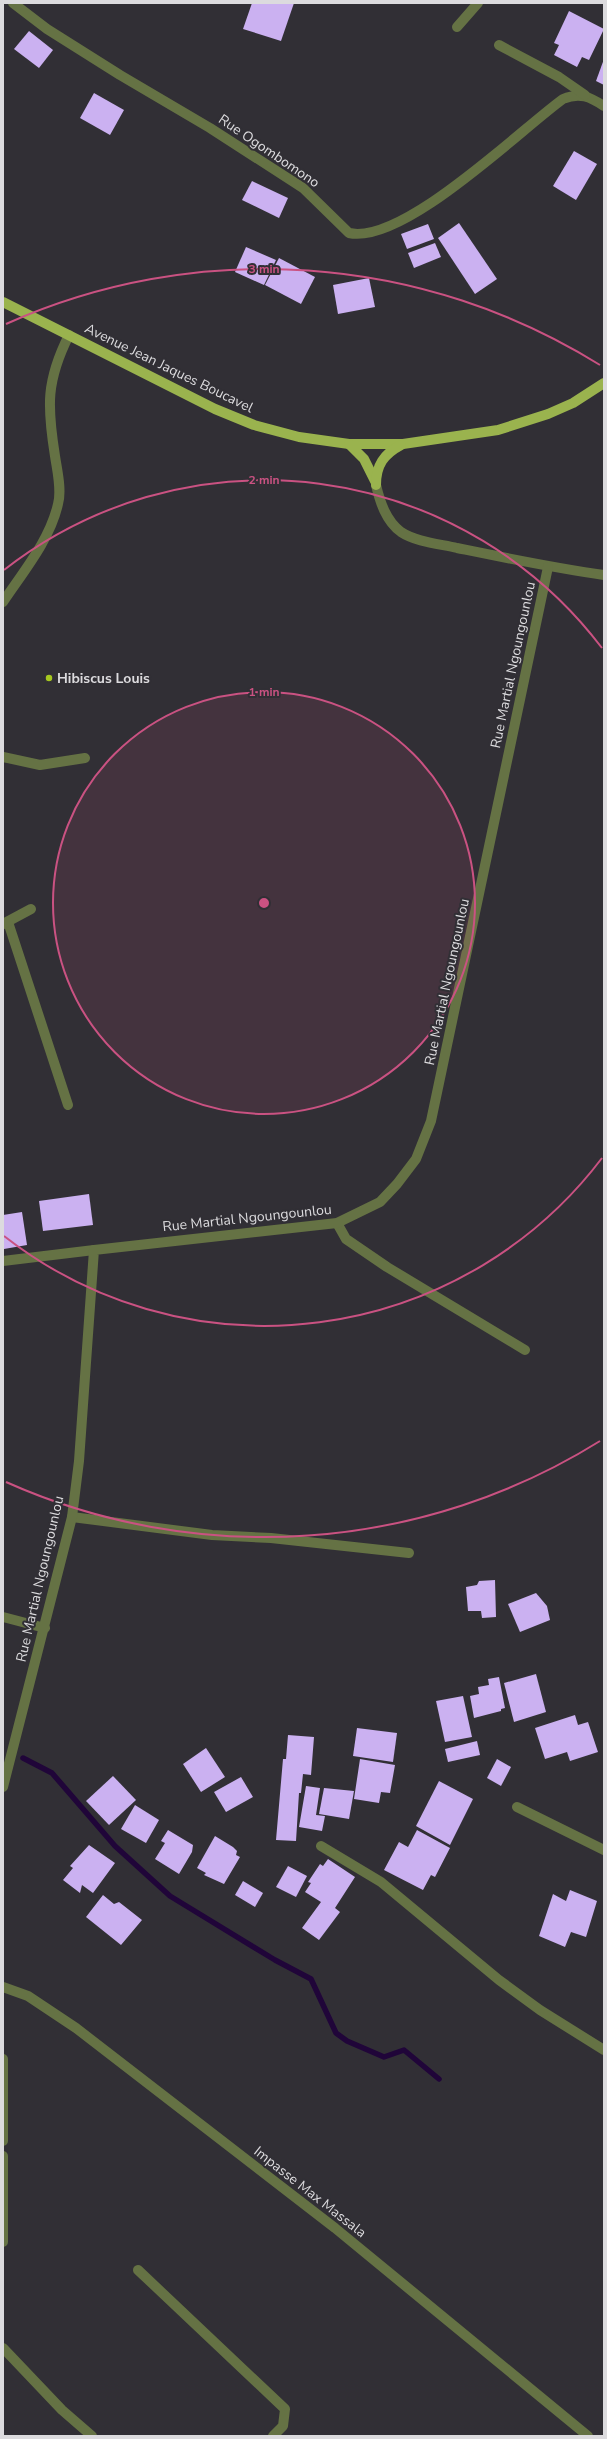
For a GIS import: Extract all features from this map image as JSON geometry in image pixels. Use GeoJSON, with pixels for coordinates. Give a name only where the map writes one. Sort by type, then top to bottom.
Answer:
{"type":"FeatureCollection","features":[{"type":"Feature","properties":{"kind":"main road","name":"Avenue Jean Jaques Boucavel"},"geometry":{"type":"LineString","coordinates":[[3,302],[214,409],[248,422],[299,437],[349,444],[403,444],[462,437],[522,424],[573,403],[604,383]]}},
{"type":"Feature","properties":{"kind":"main road"},"geometry":{"type":"LineString","coordinates":[[349,444],[364,459],[376,485]]}},
{"type":"Feature","properties":{"kind":"main road"},"geometry":{"type":"LineString","coordinates":[[376,485],[376,473],[380,461],[392,450],[403,444]]}},
{"type":"Feature","properties":{"kind":"street","name":"Rue Ogombomono"},"geometry":{"type":"LineString","coordinates":[[13,3],[47,29],[120,75],[210,128],[303,188],[349,233],[359,235],[394,223],[441,196],[486,162],[563,98],[578,94],[588,97],[604,106]]}},
{"type":"Feature","properties":{"kind":"street"},"geometry":{"type":"LineString","coordinates":[[457,27],[478,3]]}},
{"type":"Feature","properties":{"kind":"street"},"geometry":{"type":"LineString","coordinates":[[499,46],[559,77],[588,97]]}},
{"type":"Feature","properties":{"kind":"street"},"geometry":{"type":"LineString","coordinates":[[3,602],[44,539],[59,503],[58,476],[49,411],[50,389],[57,360],[69,335]]}},
{"type":"Feature","properties":{"kind":"street"},"geometry":{"type":"LineString","coordinates":[[376,485],[381,503],[388,518],[402,532],[422,540],[548,567],[604,575]]}},
{"type":"Feature","properties":{"kind":"street","name":"Rue Martial Ngoungounlou"},"geometry":{"type":"LineString","coordinates":[[3,1787],[45,1628],[72,1517],[79,1461],[94,1250],[337,1223],[380,1202],[397,1184],[416,1159],[431,1121],[548,567]]}},
{"type":"Feature","properties":{"kind":"street"},"geometry":{"type":"LineString","coordinates":[[3,757],[40,765],[85,758]]}},
{"type":"Feature","properties":{"kind":"street"},"geometry":{"type":"LineString","coordinates":[[31,909],[5,923],[68,1105]]}},
{"type":"Feature","properties":{"kind":"street"},"geometry":{"type":"LineString","coordinates":[[337,1223],[346,1239],[387,1267],[525,1350]]}},
{"type":"Feature","properties":{"kind":"street"},"geometry":{"type":"LineString","coordinates":[[3,1261],[94,1250]]}},
{"type":"Feature","properties":{"kind":"street"},"geometry":{"type":"LineString","coordinates":[[72,1517],[212,1535],[271,1538],[409,1553]]}},
{"type":"Feature","properties":{"kind":"street"},"geometry":{"type":"LineString","coordinates":[[3,1617],[45,1628]]}},
{"type":"Feature","properties":{"kind":"street"},"geometry":{"type":"LineString","coordinates":[[517,1807],[604,1850]]}},
{"type":"Feature","properties":{"kind":"street"},"geometry":{"type":"LineString","coordinates":[[321,1846],[382,1882],[499,1980],[540,2010],[604,2050]]}},
{"type":"Feature","properties":{"kind":"street","name":"Impasse Max Massala"},"geometry":{"type":"LineString","coordinates":[[3,1987],[28,1996],[76,2028],[335,2228],[585,2435]]}},
{"type":"Feature","properties":{"kind":"street"},"geometry":{"type":"LineString","coordinates":[[3,2059],[3,2141]]}},
{"type":"Feature","properties":{"kind":"street"},"geometry":{"type":"LineString","coordinates":[[3,2156],[3,2242]]}},
{"type":"Feature","properties":{"kind":"street"},"geometry":{"type":"LineString","coordinates":[[138,2270],[284,2409],[283,2426],[273,2436]]}},
{"type":"Feature","properties":{"kind":"street"},"geometry":{"type":"LineString","coordinates":[[3,2348],[62,2410],[92,2436]]}},
{"type":"Feature","properties":{"kind":"building"},"geometry":{"type":"Polygon","coordinates":[[[252,3],[294,3],[281,41],[243,29],[252,3]]]}},
{"type":"Feature","properties":{"kind":"building"},"geometry":{"type":"Polygon","coordinates":[[[569,11],[604,29],[589,60],[582,57],[577,67],[554,55],[559,45],[554,43],[569,11]]]}},
{"type":"Feature","properties":{"kind":"building"},"geometry":{"type":"Polygon","coordinates":[[[29,31],[53,50],[39,68],[14,49],[29,31]]]}},
{"type":"Feature","properties":{"kind":"building"},"geometry":{"type":"Polygon","coordinates":[[[604,59],[604,85],[596,81],[604,59]]]}},
{"type":"Feature","properties":{"kind":"building"},"geometry":{"type":"Polygon","coordinates":[[[94,93],[124,110],[110,135],[80,118],[94,93]]]}},
{"type":"Feature","properties":{"kind":"building"},"geometry":{"type":"Polygon","coordinates":[[[574,151],[597,164],[576,200],[553,186],[574,151]]]}},
{"type":"Feature","properties":{"kind":"building"},"geometry":{"type":"Polygon","coordinates":[[[252,181],[288,198],[279,218],[242,200],[252,181]]]}},
{"type":"Feature","properties":{"kind":"building"},"geometry":{"type":"Polygon","coordinates":[[[459,223],[497,279],[475,294],[438,238],[459,223]]]}},
{"type":"Feature","properties":{"kind":"building"},"geometry":{"type":"Polygon","coordinates":[[[428,224],[434,239],[407,249],[401,234],[428,224]]]}},
{"type":"Feature","properties":{"kind":"building"},"geometry":{"type":"Polygon","coordinates":[[[435,243],[441,257],[414,268],[408,253],[435,243]]]}},
{"type":"Feature","properties":{"kind":"building"},"geometry":{"type":"Polygon","coordinates":[[[246,247],[276,260],[264,285],[235,272],[246,247]]]}},
{"type":"Feature","properties":{"kind":"building"},"geometry":{"type":"Polygon","coordinates":[[[279,258],[315,277],[301,304],[265,285],[279,258]]]}},
{"type":"Feature","properties":{"kind":"building"},"geometry":{"type":"Polygon","coordinates":[[[369,278],[375,307],[338,314],[333,285],[369,278]]]}},
{"type":"Feature","properties":{"kind":"building"},"geometry":{"type":"Polygon","coordinates":[[[89,1194],[93,1225],[43,1231],[39,1201],[89,1194]]]}},
{"type":"Feature","properties":{"kind":"building"},"geometry":{"type":"Polygon","coordinates":[[[22,1212],[27,1245],[4,1249],[3,1215],[22,1212]]]}},
{"type":"Feature","properties":{"kind":"building"},"geometry":{"type":"Polygon","coordinates":[[[495,1580],[496,1617],[482,1618],[481,1611],[468,1611],[466,1587],[477,1585],[479,1581],[495,1580]]]}},
{"type":"Feature","properties":{"kind":"building"},"geometry":{"type":"Polygon","coordinates":[[[536,1593],[547,1606],[550,1620],[520,1632],[508,1604],[536,1593]]]}},
{"type":"Feature","properties":{"kind":"building"},"geometry":{"type":"Polygon","coordinates":[[[536,1674],[546,1712],[514,1722],[504,1683],[536,1674]]]}},
{"type":"Feature","properties":{"kind":"building"},"geometry":{"type":"Polygon","coordinates":[[[499,1677],[505,1708],[501,1709],[501,1711],[474,1718],[470,1696],[479,1694],[478,1687],[489,1685],[488,1679],[499,1677]]]}},
{"type":"Feature","properties":{"kind":"building"},"geometry":{"type":"Polygon","coordinates":[[[463,1696],[472,1737],[445,1742],[436,1701],[463,1696]]]}},
{"type":"Feature","properties":{"kind":"building"},"geometry":{"type":"Polygon","coordinates":[[[575,1715],[578,1725],[588,1722],[598,1752],[570,1761],[567,1752],[545,1759],[535,1728],[575,1715]]]}},
{"type":"Feature","properties":{"kind":"building"},"geometry":{"type":"Polygon","coordinates":[[[357,1728],[397,1733],[393,1762],[353,1756],[357,1728]]]}},
{"type":"Feature","properties":{"kind":"building"},"geometry":{"type":"Polygon","coordinates":[[[288,1735],[314,1737],[311,1775],[303,1774],[301,1793],[299,1793],[296,1841],[276,1840],[283,1759],[286,1759],[288,1735]]]}},
{"type":"Feature","properties":{"kind":"building"},"geometry":{"type":"Polygon","coordinates":[[[477,1741],[480,1755],[448,1762],[445,1749],[477,1741]]]}},
{"type":"Feature","properties":{"kind":"building"},"geometry":{"type":"Polygon","coordinates":[[[206,1748],[225,1777],[201,1792],[183,1764],[206,1748]]]}},
{"type":"Feature","properties":{"kind":"building"},"geometry":{"type":"Polygon","coordinates":[[[360,1759],[395,1765],[390,1793],[381,1792],[379,1803],[354,1799],[360,1759]]]}},
{"type":"Feature","properties":{"kind":"building"},"geometry":{"type":"Polygon","coordinates":[[[497,1759],[511,1767],[501,1786],[487,1778],[497,1759]]]}},
{"type":"Feature","properties":{"kind":"building"},"geometry":{"type":"Polygon","coordinates":[[[113,1776],[136,1800],[109,1825],[86,1801],[113,1776]]]}},
{"type":"Feature","properties":{"kind":"building"},"geometry":{"type":"Polygon","coordinates":[[[241,1777],[253,1797],[226,1812],[214,1792],[241,1777]]]}},
{"type":"Feature","properties":{"kind":"building"},"geometry":{"type":"Polygon","coordinates":[[[439,1781],[473,1799],[450,1845],[416,1826],[439,1781]]]}},
{"type":"Feature","properties":{"kind":"building"},"geometry":{"type":"Polygon","coordinates":[[[306,1786],[320,1788],[316,1815],[325,1816],[322,1831],[299,1827],[306,1786]]]}},
{"type":"Feature","properties":{"kind":"building"},"geometry":{"type":"Polygon","coordinates":[[[324,1788],[354,1791],[349,1819],[319,1814],[324,1788]]]}},
{"type":"Feature","properties":{"kind":"building"},"geometry":{"type":"Polygon","coordinates":[[[135,1805],[159,1820],[146,1843],[121,1829],[135,1805]]]}},
{"type":"Feature","properties":{"kind":"building"},"geometry":{"type":"Polygon","coordinates":[[[168,1830],[193,1845],[192,1852],[179,1874],[155,1859],[165,1843],[161,1841],[168,1830]]]}},
{"type":"Feature","properties":{"kind":"building"},"geometry":{"type":"Polygon","coordinates":[[[417,1830],[450,1848],[435,1877],[431,1875],[423,1890],[384,1870],[399,1842],[408,1847],[417,1830]]]}},
{"type":"Feature","properties":{"kind":"building"},"geometry":{"type":"Polygon","coordinates":[[[215,1836],[233,1847],[237,1851],[236,1855],[240,1857],[224,1884],[204,1875],[206,1873],[197,1868],[215,1836]]]}},
{"type":"Feature","properties":{"kind":"building"},"geometry":{"type":"Polygon","coordinates":[[[89,1845],[115,1863],[93,1893],[82,1885],[80,1893],[63,1880],[73,1868],[70,1866],[89,1845]]]}},
{"type":"Feature","properties":{"kind":"building"},"geometry":{"type":"Polygon","coordinates":[[[328,1859],[355,1877],[335,1908],[340,1912],[319,1940],[302,1928],[321,1902],[305,1892],[311,1883],[308,1882],[320,1864],[323,1866],[328,1859]]]}},
{"type":"Feature","properties":{"kind":"building"},"geometry":{"type":"Polygon","coordinates":[[[288,1866],[307,1876],[296,1897],[276,1887],[288,1866]]]}},
{"type":"Feature","properties":{"kind":"building"},"geometry":{"type":"Polygon","coordinates":[[[243,1881],[263,1893],[255,1907],[235,1895],[243,1881]]]}},
{"type":"Feature","properties":{"kind":"building"},"geometry":{"type":"Polygon","coordinates":[[[570,1890],[597,1901],[586,1937],[571,1932],[565,1947],[539,1936],[553,1894],[566,1901],[570,1890]]]}},
{"type":"Feature","properties":{"kind":"building"},"geometry":{"type":"Polygon","coordinates":[[[103,1895],[114,1904],[119,1902],[142,1920],[121,1945],[86,1917],[103,1895]]]}},
{"type":"Feature","properties":{"kind":"waterway"},"geometry":{"type":"LineString","coordinates":[[23,1758],[52,1773],[115,1846],[170,1896],[275,1960],[311,1979],[336,2033],[347,2041],[384,2057],[404,2050],[439,2079]]}},
{"type":"Feature","properties":{"kind":"place","name":"Hibiscus Louis"},"geometry":{"type":"Point","coordinates":[49,678]}}]}
